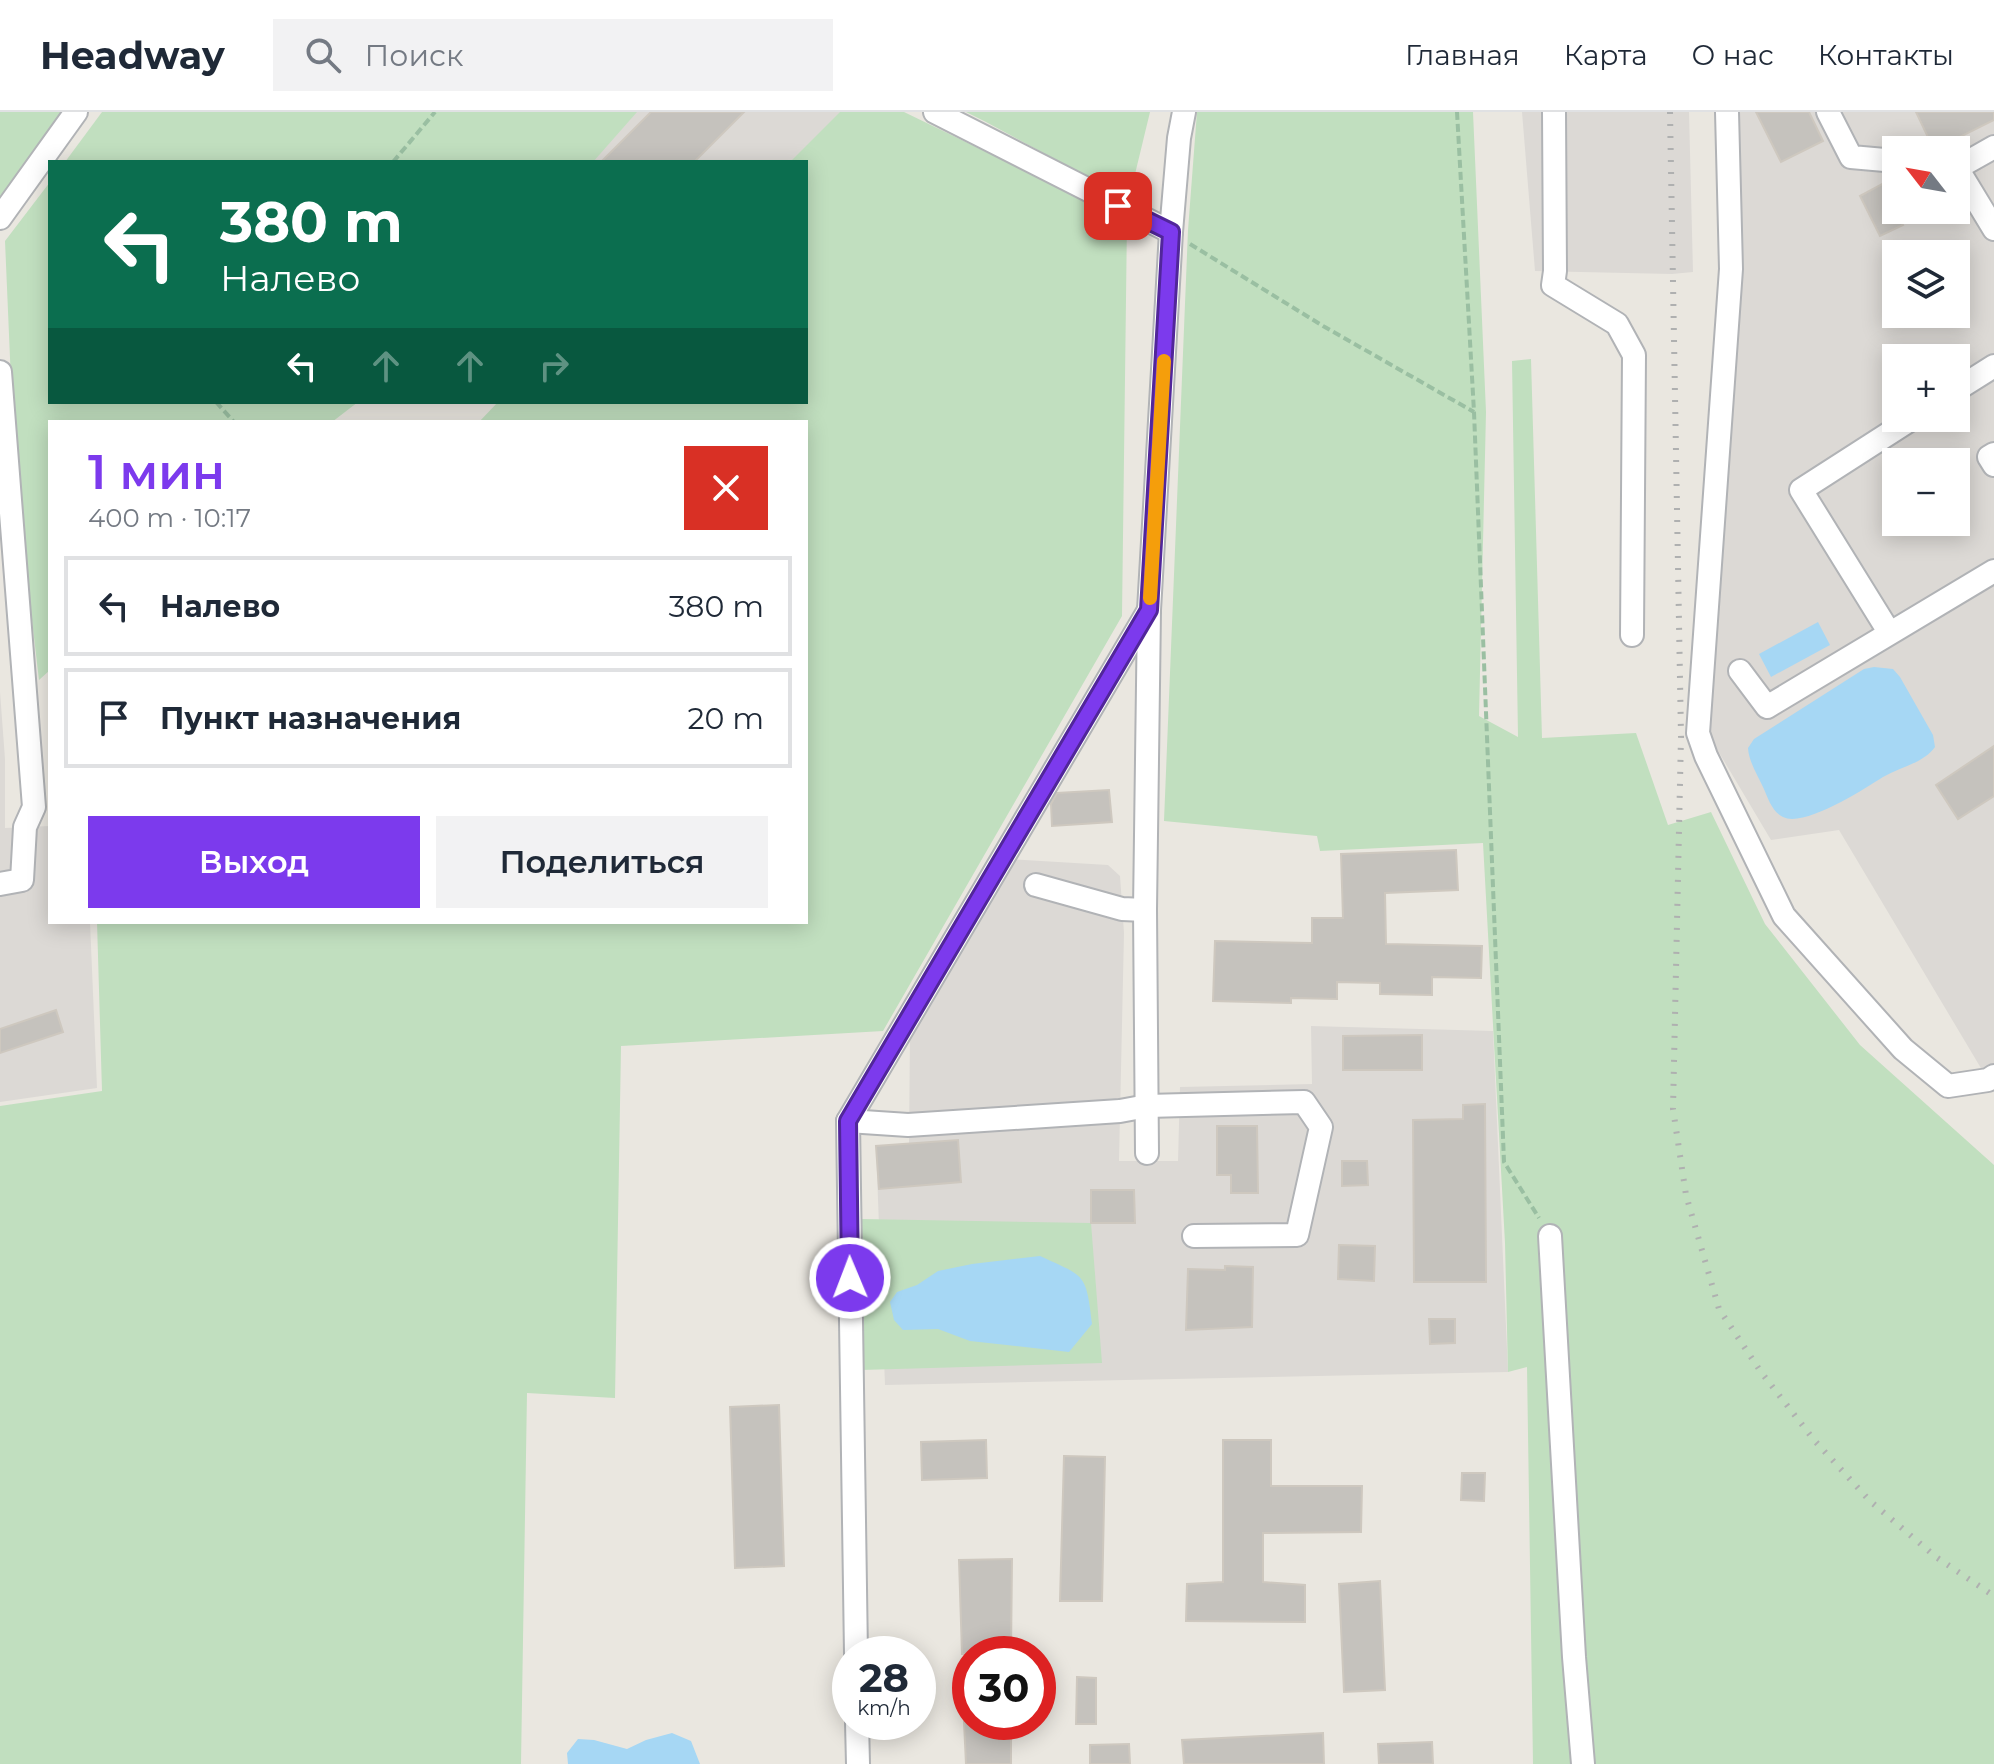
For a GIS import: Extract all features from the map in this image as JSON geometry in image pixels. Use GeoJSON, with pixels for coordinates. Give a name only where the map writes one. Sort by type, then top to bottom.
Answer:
{"type":"FeatureCollection","features":[{"type":"Feature","properties":{"kind":"street"},"geometry":{"type":"LineString","coordinates":[[0,218],[76,112]]}},
{"type":"Feature","properties":{"kind":"street"},"geometry":{"type":"LineString","coordinates":[[935,112],[1171,232]]}},
{"type":"Feature","properties":{"kind":"street"},"geometry":{"type":"LineString","coordinates":[[1147,1153],[1145,910],[1149,610],[1171,232],[1184,112]]}},
{"type":"Feature","properties":{"kind":"street"},"geometry":{"type":"LineString","coordinates":[[1554,112],[1553,285],[1617,324],[1634,355],[1632,635]]}},
{"type":"Feature","properties":{"kind":"street"},"geometry":{"type":"LineString","coordinates":[[1727,112],[1731,269],[1698,733],[1706,756],[1784,916],[1903,1049],[1948,1086],[1988,1080],[1994,1076]]}},
{"type":"Feature","properties":{"kind":"street"},"geometry":{"type":"LineString","coordinates":[[1828,112],[1851,157],[1882,160]]}},
{"type":"Feature","properties":{"kind":"street"},"geometry":{"type":"LineString","coordinates":[[1970,160],[1994,147]]}},
{"type":"Feature","properties":{"kind":"street"},"geometry":{"type":"LineString","coordinates":[[1970,190],[1994,229]]}},
{"type":"Feature","properties":{"kind":"street"},"geometry":{"type":"LineString","coordinates":[[1970,381],[1994,366]]}},
{"type":"Feature","properties":{"kind":"street"},"geometry":{"type":"LineString","coordinates":[[0,372],[34,807],[25,827],[22,880],[0,884]]}},
{"type":"Feature","properties":{"kind":"street"},"geometry":{"type":"LineString","coordinates":[[1889,632],[1801,490],[1891,432]]}},
{"type":"Feature","properties":{"kind":"street"},"geometry":{"type":"LineString","coordinates":[[1994,454],[1989,457],[1994,465]]}},
{"type":"Feature","properties":{"kind":"street"},"geometry":{"type":"LineString","coordinates":[[1740,671],[1767,707],[1994,571]]}},
{"type":"Feature","properties":{"kind":"street"},"geometry":{"type":"LineString","coordinates":[[856,1636],[848,1121],[1149,610]]}},
{"type":"Feature","properties":{"kind":"street"},"geometry":{"type":"LineString","coordinates":[[1036,885],[1122,909],[1145,910]]}},
{"type":"Feature","properties":{"kind":"street"},"geometry":{"type":"LineString","coordinates":[[848,1121],[908,1125],[1120,1111],[1147,1106],[1304,1102],[1321,1127],[1297,1235],[1194,1236]]}},
{"type":"Feature","properties":{"kind":"street"},"geometry":{"type":"LineString","coordinates":[[1550,1236],[1583,1764]]}},
{"type":"Feature","properties":{"kind":"street"},"geometry":{"type":"LineString","coordinates":[[857,1740],[858,1764]]}},
{"type":"Feature","properties":{"kind":"path"},"geometry":{"type":"LineString","coordinates":[[395,160],[435,112]]}},
{"type":"Feature","properties":{"kind":"path"},"geometry":{"type":"LineString","coordinates":[[1457,112],[1474,412],[1504,1162],[1550,1236]]}},
{"type":"Feature","properties":{"kind":"path"},"geometry":{"type":"LineString","coordinates":[[1171,232],[1323,326],[1474,412]]}},
{"type":"Feature","properties":{"kind":"path"},"geometry":{"type":"LineString","coordinates":[[218,404],[232,420]]}},
{"type":"Feature","properties":{"kind":"shaded area"},"geometry":{"type":"Polygon","coordinates":[[[455,112],[858,112],[807,160],[442,160],[455,112]]]}},
{"type":"Feature","properties":{"kind":"shaded area"},"geometry":{"type":"Polygon","coordinates":[[[1522,112],[1689,112],[1693,272],[1535,271],[1522,112]]]}},
{"type":"Feature","properties":{"kind":"shaded area"},"geometry":{"type":"Polygon","coordinates":[[[1735,112],[1994,112],[1994,1090],[1839,830],[1771,840],[1708,734],[1735,112]]]}},
{"type":"Feature","properties":{"kind":"shaded area"},"geometry":{"type":"Polygon","coordinates":[[[0,692],[5,759],[5,828],[48,826],[48,924],[90,924],[97,1088],[0,1102],[0,692]]]}},
{"type":"Feature","properties":{"kind":"shaded area"},"geometry":{"type":"Polygon","coordinates":[[[1009,859],[1108,865],[1120,876],[1124,933],[1119,1161],[1178,1161],[1180,1087],[1312,1084],[1311,1026],[1493,1031],[1508,1372],[885,1385],[876,1146],[909,1143],[910,1034],[1009,859]]]}},
{"type":"Feature","properties":{"kind":"green space"},"geometry":{"type":"Polygon","coordinates":[[[0,112],[73,112],[0,206],[0,112]]]}},
{"type":"Feature","properties":{"kind":"green space"},"geometry":{"type":"Polygon","coordinates":[[[102,112],[637,112],[595,160],[66,160],[102,112]]]}},
{"type":"Feature","properties":{"kind":"green space"},"geometry":{"type":"Polygon","coordinates":[[[840,112],[904,112],[1127,220],[1122,616],[883,1031],[621,1046],[615,1398],[527,1393],[521,1764],[0,1764],[0,1106],[102,1091],[97,924],[808,924],[808,420],[481,420],[496,404],[808,404],[808,160],[792,160],[840,112]]]}},
{"type":"Feature","properties":{"kind":"green space"},"geometry":{"type":"Polygon","coordinates":[[[966,112],[1150,112],[1129,199],[986,122],[966,112]]]}},
{"type":"Feature","properties":{"kind":"green space"},"geometry":{"type":"Polygon","coordinates":[[[1197,112],[1473,112],[1486,412],[1479,716],[1518,737],[1512,361],[1531,359],[1542,738],[1636,733],[1668,825],[1711,812],[1765,924],[1860,1045],[1994,1165],[1994,1764],[1533,1764],[1527,1367],[1508,1372],[1505,1243],[1483,843],[1320,851],[1317,836],[1164,821],[1188,230],[1197,112]]]}},
{"type":"Feature","properties":{"kind":"green space"},"geometry":{"type":"Polygon","coordinates":[[[48,185],[48,404],[355,404],[335,420],[48,420],[48,672],[39,680],[15,475],[5,241],[48,185]]]}},
{"type":"Feature","properties":{"kind":"green space"},"geometry":{"type":"Polygon","coordinates":[[[861,1219],[1091,1223],[1102,1363],[861,1370],[861,1219]]]}},
{"type":"Feature","properties":{"kind":"water"},"geometry":{"type":"Polygon","coordinates":[[[1818,622],[1830,645],[1771,677],[1759,654],[1818,622]]]}},
{"type":"Feature","properties":{"kind":"water"},"geometry":{"type":"Polygon","coordinates":[[[1864,669],[1893,669],[1900,677],[1933,735],[1935,747],[1918,761],[1819,812],[1793,819],[1779,815],[1769,800],[1748,748],[1754,739],[1864,669]]]}},
{"type":"Feature","properties":{"kind":"water"},"geometry":{"type":"Polygon","coordinates":[[[1040,1256],[1075,1273],[1081,1278],[1088,1294],[1092,1324],[1069,1352],[970,1341],[938,1329],[903,1330],[894,1320],[890,1302],[897,1292],[917,1285],[938,1271],[1040,1256]]]}},
{"type":"Feature","properties":{"kind":"water"},"geometry":{"type":"Polygon","coordinates":[[[672,1733],[691,1741],[700,1764],[568,1764],[567,1753],[578,1739],[627,1749],[672,1733]]]}},
{"type":"Feature","properties":{"kind":"building"},"geometry":{"type":"Polygon","coordinates":[[[651,112],[744,112],[696,160],[603,160],[651,112]]]}},
{"type":"Feature","properties":{"kind":"building"},"geometry":{"type":"Polygon","coordinates":[[[1756,112],[1809,112],[1823,141],[1781,162],[1756,112]]]}},
{"type":"Feature","properties":{"kind":"building"},"geometry":{"type":"Polygon","coordinates":[[[1916,112],[1994,112],[1994,120],[1962,136],[1927,136],[1916,112]]]}},
{"type":"Feature","properties":{"kind":"building"},"geometry":{"type":"Polygon","coordinates":[[[1882,184],[1882,224],[1903,225],[1880,236],[1860,196],[1882,184]]]}},
{"type":"Feature","properties":{"kind":"building"},"geometry":{"type":"Polygon","coordinates":[[[1994,746],[1994,796],[1958,819],[1936,785],[1994,746]]]}},
{"type":"Feature","properties":{"kind":"building"},"geometry":{"type":"Polygon","coordinates":[[[1109,790],[1112,822],[1052,826],[1051,804],[1057,793],[1109,790]]]}},
{"type":"Feature","properties":{"kind":"building"},"geometry":{"type":"Polygon","coordinates":[[[1456,850],[1458,890],[1385,893],[1386,944],[1482,946],[1481,978],[1432,977],[1432,995],[1380,994],[1380,983],[1337,982],[1337,999],[1291,998],[1291,1003],[1213,1001],[1215,941],[1312,943],[1312,918],[1343,918],[1341,854],[1456,850]]]}},
{"type":"Feature","properties":{"kind":"building"},"geometry":{"type":"Polygon","coordinates":[[[56,1010],[63,1032],[0,1053],[0,1029],[56,1010]]]}},
{"type":"Feature","properties":{"kind":"building"},"geometry":{"type":"Polygon","coordinates":[[[1422,1035],[1422,1070],[1343,1070],[1343,1036],[1422,1035]]]}},
{"type":"Feature","properties":{"kind":"building"},"geometry":{"type":"Polygon","coordinates":[[[1485,1104],[1486,1282],[1414,1282],[1413,1120],[1463,1119],[1463,1105],[1485,1104]]]}},
{"type":"Feature","properties":{"kind":"building"},"geometry":{"type":"Polygon","coordinates":[[[1217,1126],[1257,1126],[1258,1193],[1231,1193],[1231,1175],[1217,1175],[1217,1126]]]}},
{"type":"Feature","properties":{"kind":"building"},"geometry":{"type":"Polygon","coordinates":[[[958,1140],[961,1182],[879,1189],[876,1146],[958,1140]]]}},
{"type":"Feature","properties":{"kind":"building"},"geometry":{"type":"Polygon","coordinates":[[[1342,1161],[1367,1161],[1368,1185],[1342,1186],[1342,1161]]]}},
{"type":"Feature","properties":{"kind":"building"},"geometry":{"type":"Polygon","coordinates":[[[1091,1190],[1134,1190],[1135,1223],[1091,1223],[1091,1190]]]}},
{"type":"Feature","properties":{"kind":"building"},"geometry":{"type":"Polygon","coordinates":[[[1339,1245],[1375,1246],[1374,1281],[1338,1279],[1339,1245]]]}},
{"type":"Feature","properties":{"kind":"building"},"geometry":{"type":"Polygon","coordinates":[[[1225,1266],[1253,1267],[1252,1327],[1186,1330],[1188,1269],[1225,1270],[1225,1266]]]}},
{"type":"Feature","properties":{"kind":"building"},"geometry":{"type":"Polygon","coordinates":[[[1429,1319],[1455,1319],[1455,1343],[1430,1344],[1429,1319]]]}},
{"type":"Feature","properties":{"kind":"building"},"geometry":{"type":"Polygon","coordinates":[[[779,1405],[784,1566],[735,1568],[730,1407],[779,1405]]]}},
{"type":"Feature","properties":{"kind":"building"},"geometry":{"type":"Polygon","coordinates":[[[986,1440],[987,1478],[922,1480],[921,1442],[986,1440]]]}},
{"type":"Feature","properties":{"kind":"building"},"geometry":{"type":"Polygon","coordinates":[[[1223,1440],[1271,1440],[1271,1486],[1362,1486],[1361,1532],[1263,1533],[1263,1582],[1305,1585],[1305,1622],[1186,1621],[1187,1584],[1223,1582],[1223,1440]]]}},
{"type":"Feature","properties":{"kind":"building"},"geometry":{"type":"Polygon","coordinates":[[[1064,1456],[1105,1457],[1102,1601],[1060,1601],[1064,1456]]]}},
{"type":"Feature","properties":{"kind":"building"},"geometry":{"type":"Polygon","coordinates":[[[1462,1473],[1485,1473],[1484,1501],[1461,1500],[1462,1473]]]}},
{"type":"Feature","properties":{"kind":"building"},"geometry":{"type":"Polygon","coordinates":[[[1012,1559],[1011,1636],[961,1636],[959,1560],[1012,1559]]]}},
{"type":"Feature","properties":{"kind":"building"},"geometry":{"type":"Polygon","coordinates":[[[1380,1581],[1385,1690],[1344,1692],[1339,1584],[1380,1581]]]}},
{"type":"Feature","properties":{"kind":"building"},"geometry":{"type":"Polygon","coordinates":[[[1077,1677],[1096,1678],[1096,1724],[1076,1724],[1077,1677]]]}},
{"type":"Feature","properties":{"kind":"building"},"geometry":{"type":"Polygon","coordinates":[[[1323,1733],[1324,1764],[1184,1764],[1182,1740],[1323,1733]]]}},
{"type":"Feature","properties":{"kind":"building"},"geometry":{"type":"Polygon","coordinates":[[[965,1740],[1011,1740],[1011,1764],[966,1764],[965,1740]]]}},
{"type":"Feature","properties":{"kind":"building"},"geometry":{"type":"Polygon","coordinates":[[[1432,1742],[1433,1764],[1379,1764],[1378,1744],[1432,1742]]]}},
{"type":"Feature","properties":{"kind":"building"},"geometry":{"type":"Polygon","coordinates":[[[1129,1744],[1130,1764],[1090,1764],[1090,1745],[1129,1744]]]}},
{"type":"Feature","properties":{"kind":"railway"},"geometry":{"type":"LineString","coordinates":[[1670,112],[1681,736],[1673,1109],[1686,1195],[1719,1309],[1761,1372],[1814,1440],[1870,1501],[1936,1557],[1994,1596]]}},
{"type":"Feature","properties":{"kind":"slow traffic"},"geometry":{"type":"LineString","coordinates":[[1150,598],[1164,361]]}},
{"type":"Feature","properties":{"kind":"route"},"geometry":{"type":"LineString","coordinates":[[850,1278],[848,1121],[1149,610],[1171,232],[1118,206]]}}]}
